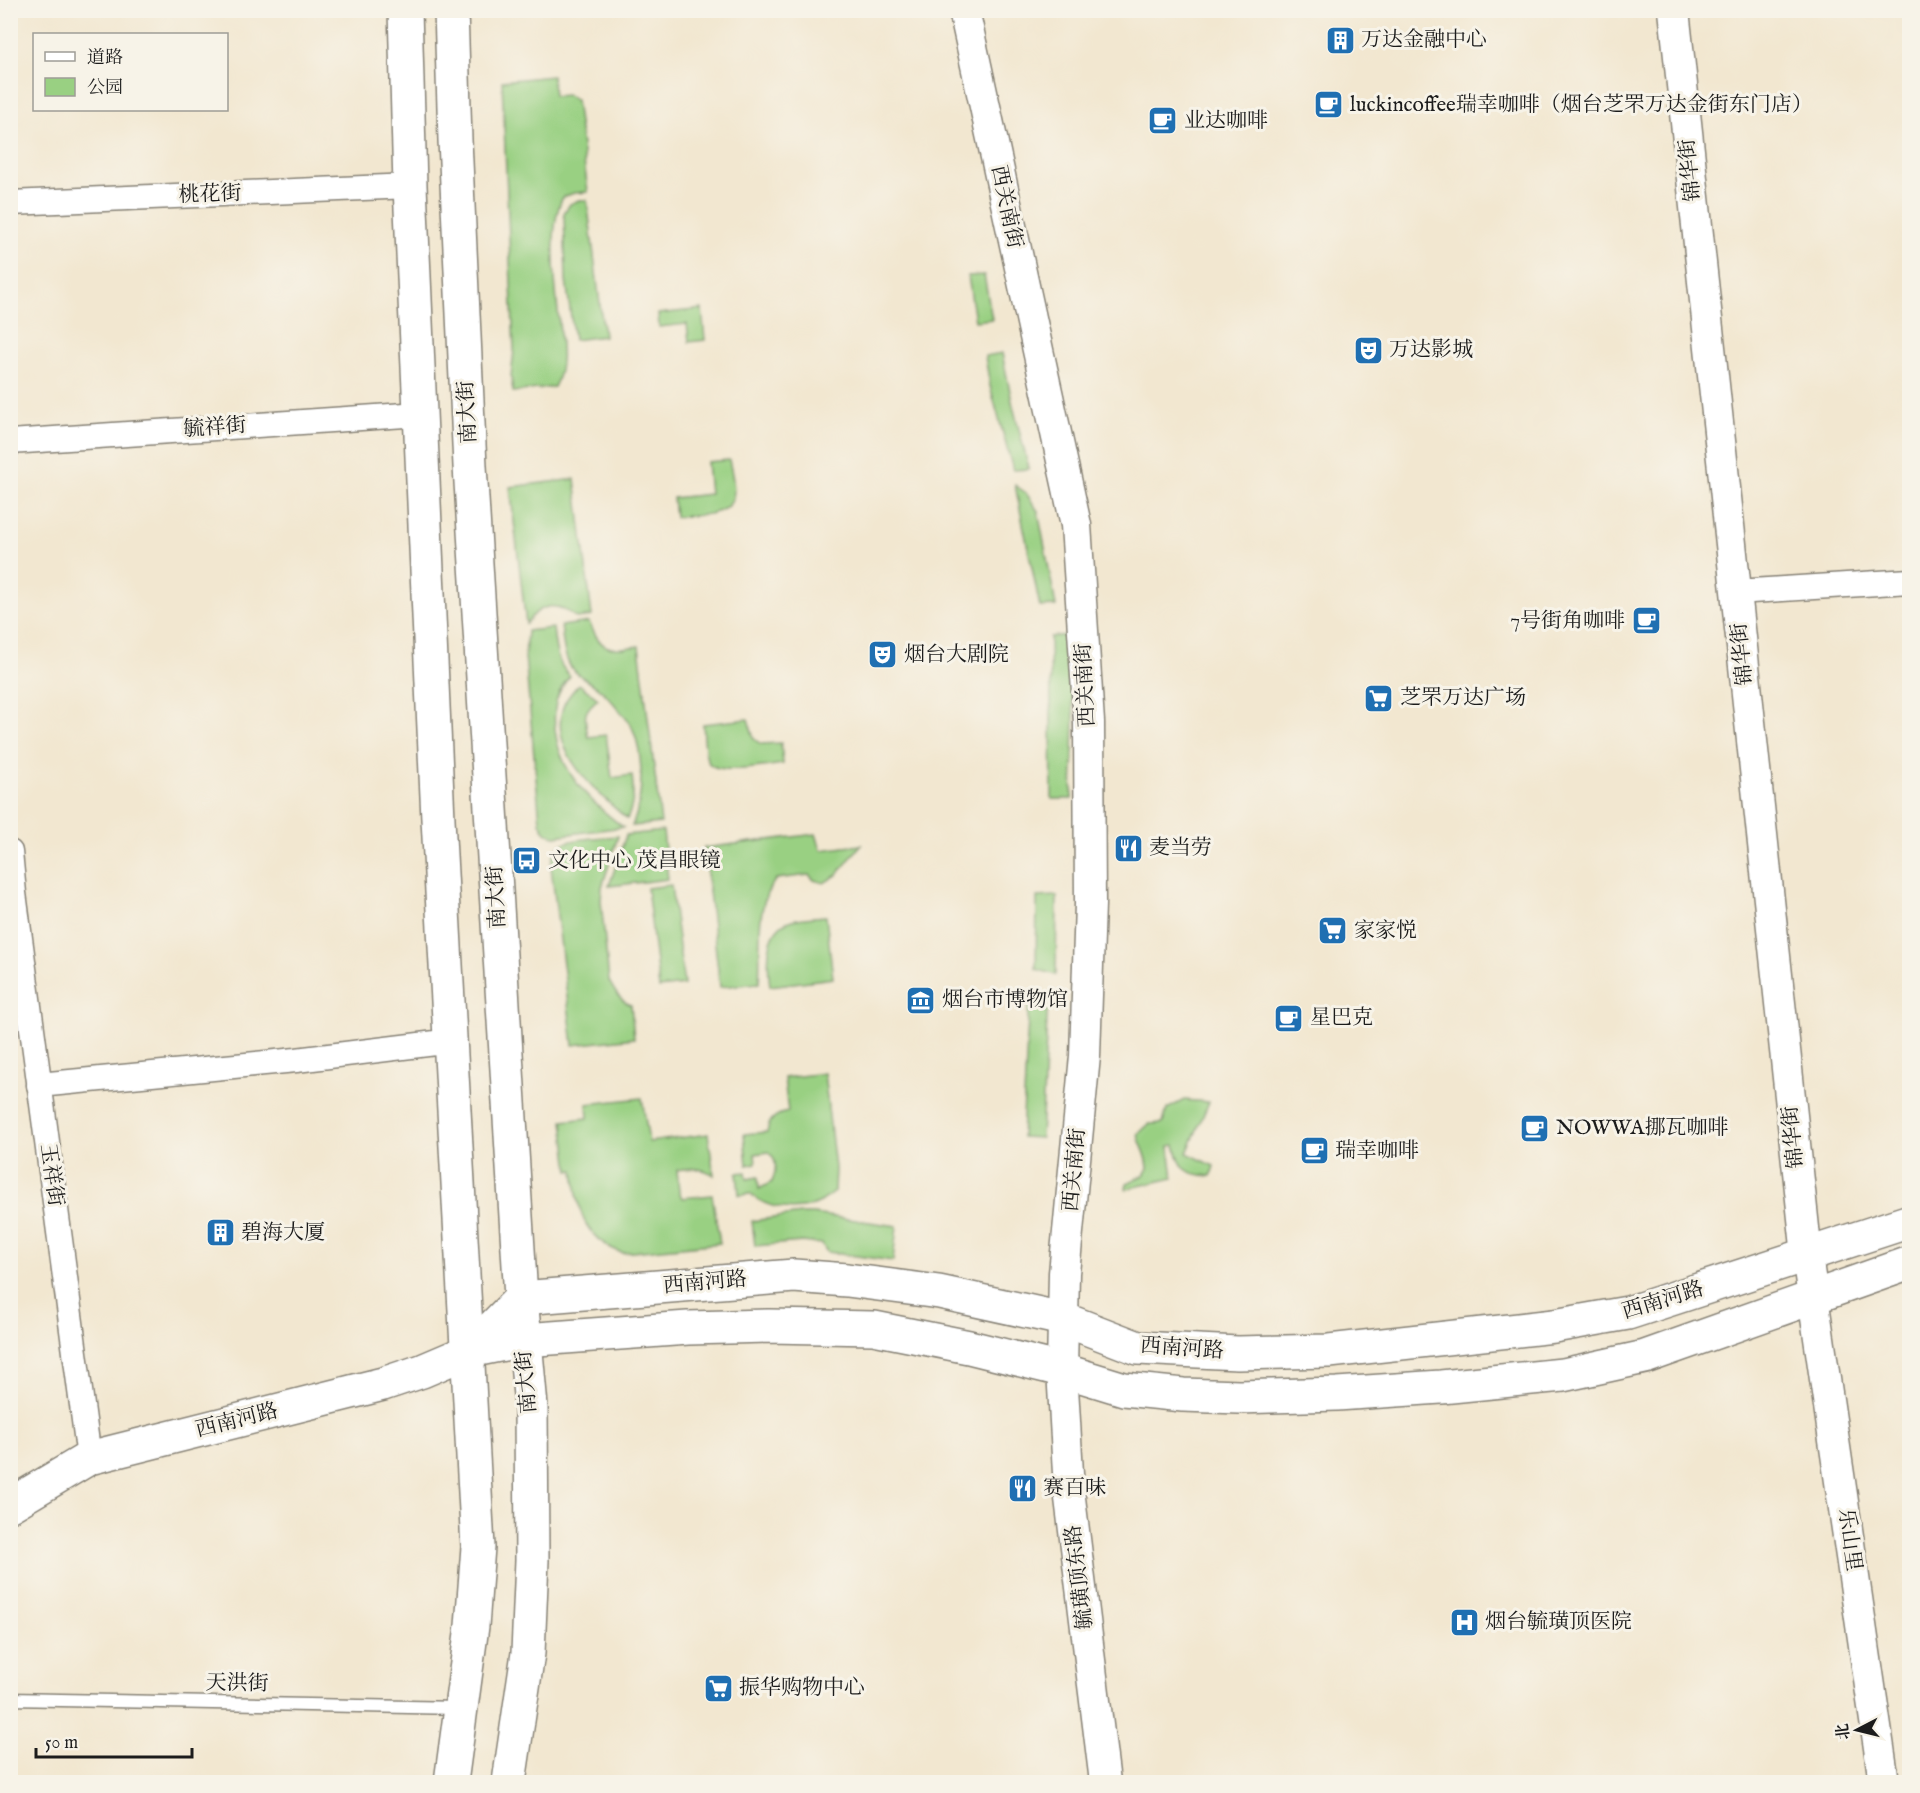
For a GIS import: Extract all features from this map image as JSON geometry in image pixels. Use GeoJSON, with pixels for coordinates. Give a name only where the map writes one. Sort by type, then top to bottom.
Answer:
{"type":"FeatureCollection","features":[{"type":"Feature","properties":{"kind":"main road"},"geometry":{"type":"LineString","coordinates":[[405,10],[410,186],[438,807],[478,1547],[472,1626],[451,1782]]}},
{"type":"Feature","properties":{"kind":"main road","name":"南大街"},"geometry":{"type":"LineString","coordinates":[[451,10],[455,151],[470,466],[521,1298],[531,1406],[532,1560],[528,1653],[509,1782]]}},
{"type":"Feature","properties":{"kind":"main road","name":"西南河路"},"geometry":{"type":"LineString","coordinates":[[469,1351],[521,1298],[794,1276],[847,1280],[939,1292],[1063,1319],[1138,1347],[1238,1353],[1329,1351],[1554,1326],[1628,1313],[1910,1221]]}},
{"type":"Feature","properties":{"kind":"main road","name":"西南河路"},"geometry":{"type":"LineString","coordinates":[[10,1505],[89,1458],[383,1384],[422,1371],[469,1351],[524,1340],[688,1328],[769,1326],[874,1328],[969,1347],[1062,1370],[1125,1389],[1183,1395],[1239,1397],[1407,1389],[1563,1375],[1645,1357],[1910,1263]]}},
{"type":"Feature","properties":{"kind":"street","name":"西关南街"},"geometry":{"type":"LineString","coordinates":[[964,10],[1076,525],[1089,722],[1090,904],[1085,1056],[1065,1273],[1062,1370]]}},
{"type":"Feature","properties":{"kind":"street","name":"锦华街"},"geometry":{"type":"LineString","coordinates":[[1674,10],[1813,1297]]}},
{"type":"Feature","properties":{"kind":"street","name":"桃花街"},"geometry":{"type":"LineString","coordinates":[[10,203],[410,186]]}},
{"type":"Feature","properties":{"kind":"street","name":"毓祥街"},"geometry":{"type":"LineString","coordinates":[[10,442],[420,414]]}},
{"type":"Feature","properties":{"kind":"street"},"geometry":{"type":"LineString","coordinates":[[1736,592],[1910,581]]}},
{"type":"Feature","properties":{"kind":"street","name":"玉祥街"},"geometry":{"type":"LineString","coordinates":[[10,852],[12,893],[89,1458]]}},
{"type":"Feature","properties":{"kind":"street"},"geometry":{"type":"LineString","coordinates":[[39,1084],[296,1060],[452,1041]]}},
{"type":"Feature","properties":{"kind":"street","name":"乐山里"},"geometry":{"type":"LineString","coordinates":[[1813,1297],[1884,1782]]}},
{"type":"Feature","properties":{"kind":"street","name":"毓璜顶东路"},"geometry":{"type":"LineString","coordinates":[[1062,1370],[1069,1490],[1105,1782]]}},
{"type":"Feature","properties":{"kind":"lane","name":"天洪街"},"geometry":{"type":"LineString","coordinates":[[10,1699],[462,1708]]}},
{"type":"Feature","properties":{"kind":"green space"},"geometry":{"type":"Polygon","coordinates":[[[552,76],[554,96],[567,95],[576,100],[588,192],[563,197],[555,225],[554,258],[561,339],[560,372],[554,387],[513,392],[511,377],[514,350],[502,81],[552,76]]]}},
{"type":"Feature","properties":{"kind":"green space"},"geometry":{"type":"Polygon","coordinates":[[[579,200],[587,200],[604,336],[574,340],[566,280],[564,213],[570,204],[579,200]]]}},
{"type":"Feature","properties":{"kind":"green space"},"geometry":{"type":"Polygon","coordinates":[[[984,275],[992,319],[975,321],[968,276],[984,275]]]}},
{"type":"Feature","properties":{"kind":"green space"},"geometry":{"type":"Polygon","coordinates":[[[702,309],[705,340],[689,342],[687,324],[659,327],[658,314],[702,309]]]}},
{"type":"Feature","properties":{"kind":"green space"},"geometry":{"type":"Polygon","coordinates":[[[1002,353],[1029,469],[1013,470],[990,386],[985,356],[1002,353]]]}},
{"type":"Feature","properties":{"kind":"green space"},"geometry":{"type":"Polygon","coordinates":[[[729,460],[734,488],[730,504],[717,512],[675,517],[673,498],[710,494],[707,462],[729,460]]]}},
{"type":"Feature","properties":{"kind":"green space"},"geometry":{"type":"Polygon","coordinates":[[[575,479],[592,616],[576,618],[562,609],[549,607],[537,612],[526,624],[510,487],[575,479]]]}},
{"type":"Feature","properties":{"kind":"green space"},"geometry":{"type":"Polygon","coordinates":[[[1015,485],[1026,493],[1038,511],[1056,606],[1040,607],[1015,485]]]}},
{"type":"Feature","properties":{"kind":"green space"},"geometry":{"type":"Polygon","coordinates":[[[589,622],[598,639],[607,647],[639,646],[661,823],[632,826],[639,803],[641,776],[639,750],[632,727],[606,694],[573,670],[566,657],[561,626],[589,622]]]}},
{"type":"Feature","properties":{"kind":"green space"},"geometry":{"type":"Polygon","coordinates":[[[553,628],[559,660],[570,676],[556,700],[555,728],[558,744],[569,772],[578,784],[599,807],[623,827],[555,836],[545,831],[540,822],[525,656],[527,631],[553,628]]]}},
{"type":"Feature","properties":{"kind":"green space"},"geometry":{"type":"Polygon","coordinates":[[[1067,635],[1074,718],[1072,799],[1052,799],[1050,637],[1067,635]]]}},
{"type":"Feature","properties":{"kind":"green space"},"geometry":{"type":"Polygon","coordinates":[[[579,684],[598,699],[587,712],[588,737],[606,735],[612,778],[632,775],[633,798],[627,819],[578,770],[563,740],[560,724],[563,707],[579,684]]]}},
{"type":"Feature","properties":{"kind":"green space"},"geometry":{"type":"Polygon","coordinates":[[[748,719],[754,739],[761,744],[781,743],[783,764],[732,769],[713,766],[708,762],[703,724],[748,719]]]}},
{"type":"Feature","properties":{"kind":"green space"},"geometry":{"type":"Polygon","coordinates":[[[663,831],[668,879],[609,886],[626,835],[663,831]]]}},
{"type":"Feature","properties":{"kind":"green space"},"geometry":{"type":"Polygon","coordinates":[[[816,834],[821,850],[861,845],[837,875],[824,883],[814,880],[809,875],[776,879],[764,902],[761,915],[759,983],[720,987],[704,848],[816,834]]]}},
{"type":"Feature","properties":{"kind":"green space"},"geometry":{"type":"Polygon","coordinates":[[[618,836],[602,887],[601,901],[609,981],[620,998],[631,1005],[634,1038],[573,1045],[552,860],[557,848],[562,844],[618,836]]]}},
{"type":"Feature","properties":{"kind":"green space"},"geometry":{"type":"Polygon","coordinates":[[[671,885],[684,985],[659,988],[647,888],[671,885]]]}},
{"type":"Feature","properties":{"kind":"green space"},"geometry":{"type":"Polygon","coordinates":[[[1057,896],[1056,975],[1036,969],[1037,897],[1057,896]]]}},
{"type":"Feature","properties":{"kind":"green space"},"geometry":{"type":"Polygon","coordinates":[[[826,916],[833,978],[770,986],[768,967],[770,947],[777,930],[792,920],[826,916]]]}},
{"type":"Feature","properties":{"kind":"green space"},"geometry":{"type":"Polygon","coordinates":[[[1029,998],[1048,999],[1041,1138],[1022,1137],[1029,998]]]}},
{"type":"Feature","properties":{"kind":"green space"},"geometry":{"type":"Polygon","coordinates":[[[824,1073],[835,1168],[834,1191],[815,1204],[793,1209],[770,1205],[750,1194],[739,1195],[737,1173],[746,1172],[747,1179],[758,1177],[759,1189],[772,1182],[775,1170],[774,1159],[769,1152],[755,1154],[756,1163],[747,1165],[744,1134],[767,1132],[774,1118],[788,1112],[784,1078],[824,1073]]]}},
{"type":"Feature","properties":{"kind":"green space"},"geometry":{"type":"Polygon","coordinates":[[[642,1098],[649,1142],[708,1134],[714,1175],[696,1169],[677,1170],[679,1191],[682,1198],[712,1195],[720,1243],[622,1253],[598,1239],[584,1220],[577,1197],[574,1170],[569,1171],[563,1121],[588,1118],[587,1104],[642,1098]]]}},
{"type":"Feature","properties":{"kind":"green space"},"geometry":{"type":"Polygon","coordinates":[[[1184,1100],[1209,1102],[1187,1153],[1214,1166],[1211,1176],[1195,1174],[1185,1169],[1175,1145],[1169,1146],[1173,1178],[1126,1189],[1127,1183],[1144,1175],[1148,1168],[1138,1134],[1149,1124],[1163,1123],[1167,1109],[1184,1100]]]}},
{"type":"Feature","properties":{"kind":"green space"},"geometry":{"type":"Polygon","coordinates":[[[801,1214],[897,1226],[893,1261],[827,1252],[822,1244],[802,1242],[755,1246],[752,1221],[801,1214]]]}},
{"type":"Feature","properties":{"kind":"place","name":"万达金融中心"},"geometry":{"type":"Point","coordinates":[1340,40]}},
{"type":"Feature","properties":{"kind":"place","name":"luckincoffee瑞幸咖啡（烟台芝罘万达金街东门店）"},"geometry":{"type":"Point","coordinates":[1329,105]}},
{"type":"Feature","properties":{"kind":"place","name":"业达咖啡"},"geometry":{"type":"Point","coordinates":[1163,121]}},
{"type":"Feature","properties":{"kind":"place","name":"万达影城"},"geometry":{"type":"Point","coordinates":[1368,350]}},
{"type":"Feature","properties":{"kind":"place","name":"7号街角咖啡"},"geometry":{"type":"Point","coordinates":[1646,621]}},
{"type":"Feature","properties":{"kind":"place","name":"烟台大剧院"},"geometry":{"type":"Point","coordinates":[883,655]}},
{"type":"Feature","properties":{"kind":"place","name":"芝罘万达广场"},"geometry":{"type":"Point","coordinates":[1379,698]}},
{"type":"Feature","properties":{"kind":"place","name":"麦当劳"},"geometry":{"type":"Point","coordinates":[1128,848]}},
{"type":"Feature","properties":{"kind":"place","name":"文化中心 茂昌眼镜"},"geometry":{"type":"Point","coordinates":[527,861]}},
{"type":"Feature","properties":{"kind":"place","name":"家家悦"},"geometry":{"type":"Point","coordinates":[1333,931]}},
{"type":"Feature","properties":{"kind":"place","name":"烟台市博物馆"},"geometry":{"type":"Point","coordinates":[921,1000]}},
{"type":"Feature","properties":{"kind":"place","name":"星巴克"},"geometry":{"type":"Point","coordinates":[1289,1018]}},
{"type":"Feature","properties":{"kind":"place","name":"NOWWA挪瓦咖啡"},"geometry":{"type":"Point","coordinates":[1535,1128]}},
{"type":"Feature","properties":{"kind":"place","name":"瑞幸咖啡"},"geometry":{"type":"Point","coordinates":[1314,1151]}},
{"type":"Feature","properties":{"kind":"place","name":"碧海大厦"},"geometry":{"type":"Point","coordinates":[220,1233]}},
{"type":"Feature","properties":{"kind":"place","name":"赛百味"},"geometry":{"type":"Point","coordinates":[1022,1488]}},
{"type":"Feature","properties":{"kind":"place","name":"烟台毓璜顶医院"},"geometry":{"type":"Point","coordinates":[1464,1622]}},
{"type":"Feature","properties":{"kind":"place","name":"振华购物中心"},"geometry":{"type":"Point","coordinates":[718,1688]}}]}
